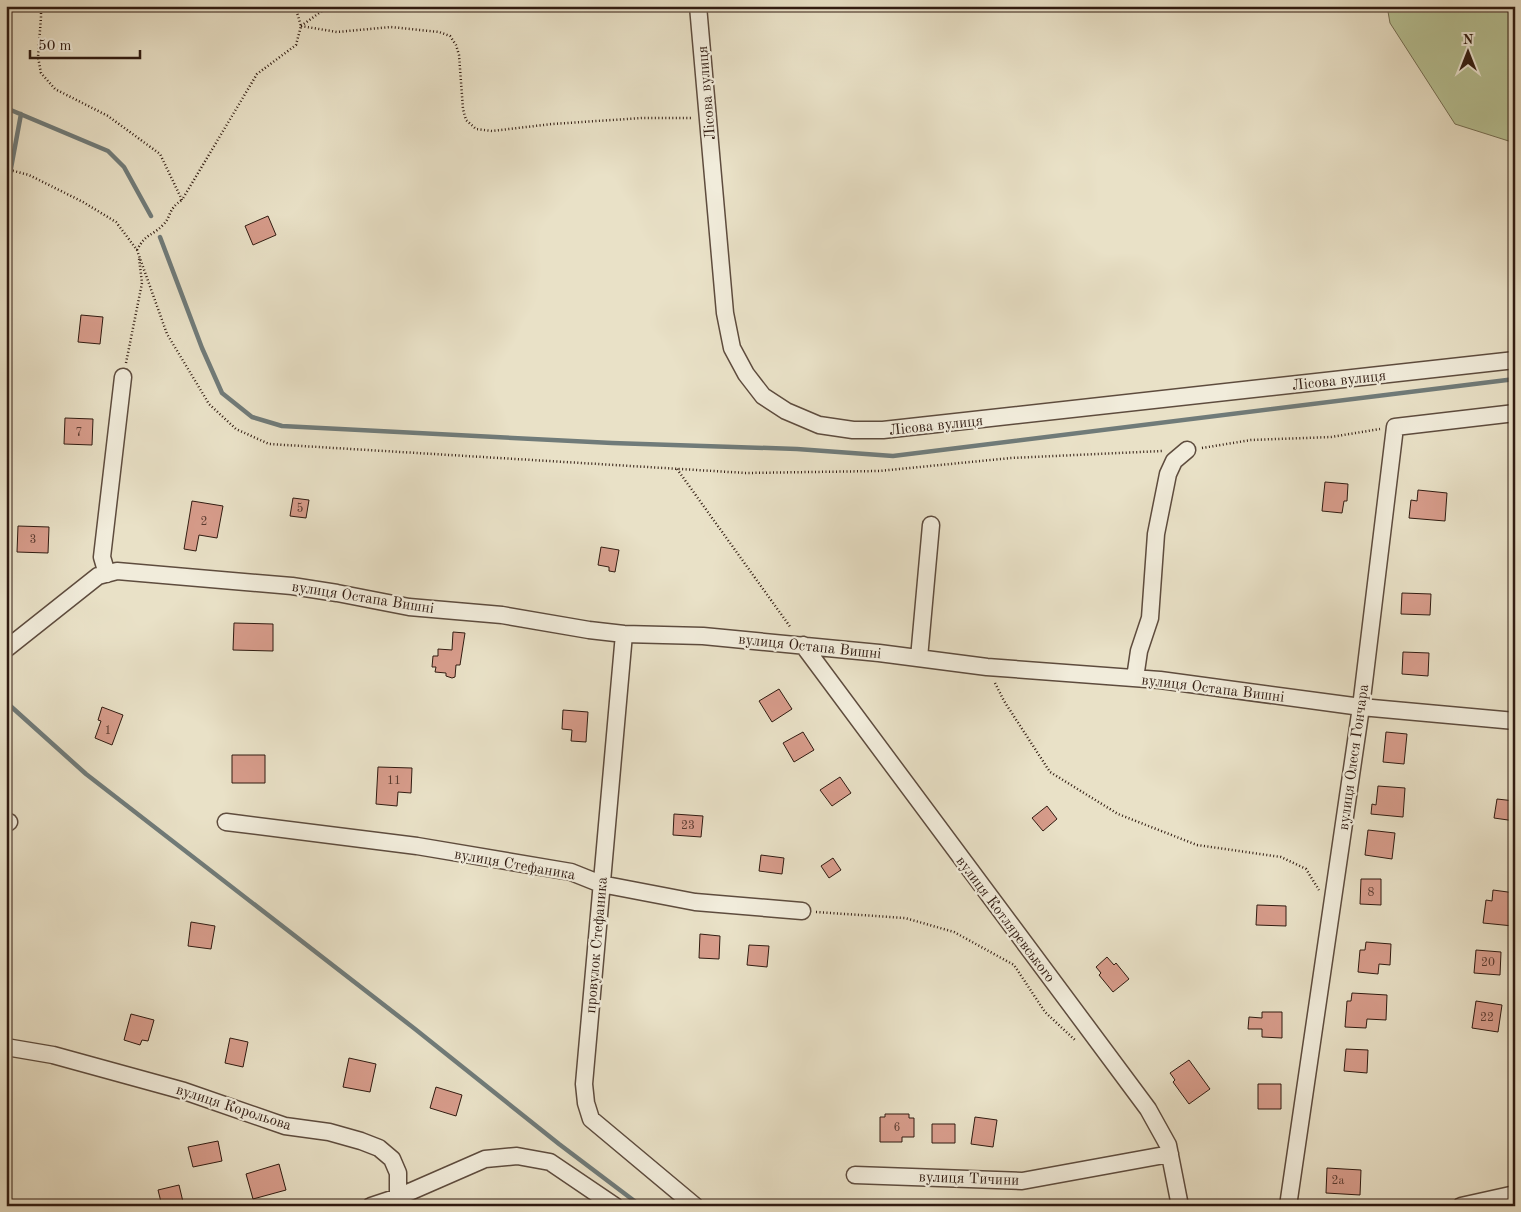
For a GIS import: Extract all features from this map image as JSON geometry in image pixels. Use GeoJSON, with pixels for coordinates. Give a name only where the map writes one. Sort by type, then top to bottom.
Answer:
{"type":"FeatureCollection","features":[{"type":"Feature","properties":{"kind":"street","name":"Лісова вулиця"},"geometry":{"type":"LineString","coordinates":[[698,6],[726,313],[732,348],[746,374],[763,396],[786,411],[819,424],[853,430],[901,429],[1515,360]]}},
{"type":"Feature","properties":{"kind":"street"},"geometry":{"type":"LineString","coordinates":[[6,649],[98,576],[106,574],[102,557],[123,377]]}},
{"type":"Feature","properties":{"kind":"street"},"geometry":{"type":"LineString","coordinates":[[1395,427],[1515,413]]}},
{"type":"Feature","properties":{"kind":"street","name":"вулиця Олеся Гончара"},"geometry":{"type":"LineString","coordinates":[[1288,1206],[1361,707],[1395,427]]}},
{"type":"Feature","properties":{"kind":"street"},"geometry":{"type":"LineString","coordinates":[[1135,678],[1138,651],[1150,618],[1156,534],[1168,474],[1174,461],[1187,450]]}},
{"type":"Feature","properties":{"kind":"street"},"geometry":{"type":"LineString","coordinates":[[919,658],[931,525]]}},
{"type":"Feature","properties":{"kind":"street","name":"вулиця Остапа Вишні"},"geometry":{"type":"LineString","coordinates":[[106,574],[117,571],[292,586],[337,592],[409,607],[502,615],[624,634],[703,636],[803,645],[987,667],[1160,680],[1361,707],[1515,722]]}},
{"type":"Feature","properties":{"kind":"street","name":"провулок Стефаника"},"geometry":{"type":"LineString","coordinates":[[624,634],[584,1084],[586,1103],[591,1120],[695,1206]]}},
{"type":"Feature","properties":{"kind":"street","name":"вулиця Котляревського"},"geometry":{"type":"LineString","coordinates":[[803,645],[1148,1109],[1168,1145],[1180,1206]]}},
{"type":"Feature","properties":{"kind":"street","name":"вулиця Стефаника"},"geometry":{"type":"LineString","coordinates":[[226,822],[417,846],[571,872],[601,884],[695,902],[802,911]]}},
{"type":"Feature","properties":{"kind":"street","name":"вулиця Корольова"},"geometry":{"type":"LineString","coordinates":[[6,1047],[53,1054],[184,1091],[285,1126],[329,1132],[361,1141],[379,1148],[392,1159],[398,1173],[398,1197]]}},
{"type":"Feature","properties":{"kind":"street","name":"вулиця Тичини"},"geometry":{"type":"LineString","coordinates":[[855,1175],[1022,1181],[1170,1154]]}},
{"type":"Feature","properties":{"kind":"street"},"geometry":{"type":"LineString","coordinates":[[371,1206],[398,1197],[485,1158],[517,1156],[550,1162],[615,1206]]}},
{"type":"Feature","properties":{"kind":"street"},"geometry":{"type":"LineString","coordinates":[[1461,1206],[1515,1194]]}},
{"type":"Feature","properties":{"kind":"path"},"geometry":{"type":"LineString","coordinates":[[41,6],[42,17],[38,57],[42,73],[54,89],[108,116],[160,154],[182,200]]}},
{"type":"Feature","properties":{"kind":"path"},"geometry":{"type":"LineString","coordinates":[[123,377],[142,283],[137,250],[142,239],[164,224],[173,206],[182,200],[257,74],[296,45],[301,26],[295,6]]}},
{"type":"Feature","properties":{"kind":"path"},"geometry":{"type":"LineString","coordinates":[[301,26],[329,6]]}},
{"type":"Feature","properties":{"kind":"path"},"geometry":{"type":"LineString","coordinates":[[301,26],[337,32],[391,28],[439,32],[450,36],[456,45],[459,55],[462,109],[466,120],[476,129],[492,131],[552,124],[642,118],[708,118]]}},
{"type":"Feature","properties":{"kind":"path"},"geometry":{"type":"LineString","coordinates":[[6,169],[29,175],[83,202],[116,222],[137,250],[167,334],[209,404],[236,429],[269,444],[746,473],[879,471],[1011,458],[1187,450],[1250,440],[1331,437],[1395,427]]}},
{"type":"Feature","properties":{"kind":"path"},"geometry":{"type":"LineString","coordinates":[[677,469],[803,645]]}},
{"type":"Feature","properties":{"kind":"path"},"geometry":{"type":"LineString","coordinates":[[987,667],[1004,701],[1050,772],[1118,814],[1197,845],[1281,857],[1306,869],[1322,895]]}},
{"type":"Feature","properties":{"kind":"path"},"geometry":{"type":"LineString","coordinates":[[802,911],[905,918],[954,932],[1014,965],[1045,1012],[1078,1042]]}},
{"type":"Feature","properties":{"kind":"green space"},"geometry":{"type":"Polygon","coordinates":[[[1387,6],[1515,6],[1515,143],[1455,124],[1390,23],[1387,6]]]}},
{"type":"Feature","properties":{"kind":"building"},"geometry":{"type":"Polygon","coordinates":[[[268,216],[276,235],[253,245],[245,226],[268,216]]]}},
{"type":"Feature","properties":{"kind":"building"},"geometry":{"type":"Polygon","coordinates":[[[81,315],[103,317],[100,344],[78,342],[81,315]]]}},
{"type":"Feature","properties":{"kind":"building"},"geometry":{"type":"Polygon","coordinates":[[[65,418],[93,419],[92,445],[64,444],[65,418]]]}},
{"type":"Feature","properties":{"kind":"building"},"geometry":{"type":"Polygon","coordinates":[[[1325,482],[1348,484],[1347,501],[1344,501],[1342,513],[1322,511],[1325,482]]]}},
{"type":"Feature","properties":{"kind":"building"},"geometry":{"type":"Polygon","coordinates":[[[1418,490],[1447,493],[1445,521],[1409,518],[1411,500],[1417,501],[1418,490]]]}},
{"type":"Feature","properties":{"kind":"building"},"geometry":{"type":"Polygon","coordinates":[[[293,498],[309,500],[306,518],[290,516],[293,498]]]}},
{"type":"Feature","properties":{"kind":"building"},"geometry":{"type":"Polygon","coordinates":[[[192,501],[223,506],[217,538],[199,535],[196,551],[184,549],[192,501]]]}},
{"type":"Feature","properties":{"kind":"building"},"geometry":{"type":"Polygon","coordinates":[[[18,526],[49,527],[48,553],[17,552],[18,526]]]}},
{"type":"Feature","properties":{"kind":"building"},"geometry":{"type":"Polygon","coordinates":[[[601,547],[619,550],[615,572],[609,571],[609,567],[598,565],[601,547]]]}},
{"type":"Feature","properties":{"kind":"building"},"geometry":{"type":"Polygon","coordinates":[[[1402,593],[1431,594],[1430,615],[1401,614],[1402,593]]]}},
{"type":"Feature","properties":{"kind":"building"},"geometry":{"type":"Polygon","coordinates":[[[234,623],[273,624],[273,651],[233,650],[234,623]]]}},
{"type":"Feature","properties":{"kind":"building"},"geometry":{"type":"Polygon","coordinates":[[[453,632],[465,633],[460,665],[456,665],[455,677],[452,678],[446,676],[446,673],[435,672],[436,667],[432,667],[433,656],[438,656],[438,649],[452,650],[453,632]]]}},
{"type":"Feature","properties":{"kind":"building"},"geometry":{"type":"Polygon","coordinates":[[[1403,652],[1429,653],[1428,676],[1402,674],[1403,652]]]}},
{"type":"Feature","properties":{"kind":"building"},"geometry":{"type":"Polygon","coordinates":[[[779,689],[792,709],[772,722],[759,701],[779,689]]]}},
{"type":"Feature","properties":{"kind":"building"},"geometry":{"type":"Polygon","coordinates":[[[102,707],[123,715],[112,745],[95,738],[101,721],[98,720],[102,707]]]}},
{"type":"Feature","properties":{"kind":"building"},"geometry":{"type":"Polygon","coordinates":[[[563,710],[588,712],[586,742],[571,741],[572,730],[562,729],[563,710]]]}},
{"type":"Feature","properties":{"kind":"building"},"geometry":{"type":"Polygon","coordinates":[[[803,732],[814,750],[794,762],[783,743],[803,732]]]}},
{"type":"Feature","properties":{"kind":"building"},"geometry":{"type":"Polygon","coordinates":[[[1386,732],[1407,734],[1404,764],[1383,762],[1386,732]]]}},
{"type":"Feature","properties":{"kind":"building"},"geometry":{"type":"Polygon","coordinates":[[[232,755],[265,755],[265,783],[232,783],[232,755]]]}},
{"type":"Feature","properties":{"kind":"building"},"geometry":{"type":"Polygon","coordinates":[[[378,767],[412,768],[411,793],[398,792],[397,806],[376,804],[378,767]]]}},
{"type":"Feature","properties":{"kind":"building"},"geometry":{"type":"Polygon","coordinates":[[[840,777],[851,793],[832,806],[820,790],[840,777]]]}},
{"type":"Feature","properties":{"kind":"building"},"geometry":{"type":"Polygon","coordinates":[[[1378,786],[1405,788],[1403,817],[1371,814],[1372,804],[1376,805],[1378,786]]]}},
{"type":"Feature","properties":{"kind":"building"},"geometry":{"type":"Polygon","coordinates":[[[1497,799],[1515,801],[1515,821],[1494,818],[1497,799]]]}},
{"type":"Feature","properties":{"kind":"building"},"geometry":{"type":"Polygon","coordinates":[[[1047,806],[1057,819],[1043,831],[1032,818],[1047,806]]]}},
{"type":"Feature","properties":{"kind":"building"},"geometry":{"type":"Polygon","coordinates":[[[674,814],[703,816],[701,837],[673,835],[674,814]]]}},
{"type":"Feature","properties":{"kind":"building"},"geometry":{"type":"Polygon","coordinates":[[[1368,830],[1395,833],[1392,859],[1365,855],[1368,830]]]}},
{"type":"Feature","properties":{"kind":"building"},"geometry":{"type":"Polygon","coordinates":[[[761,855],[784,858],[782,874],[759,871],[761,855]]]}},
{"type":"Feature","properties":{"kind":"building"},"geometry":{"type":"Polygon","coordinates":[[[833,858],[841,870],[829,878],[821,866],[833,858]]]}},
{"type":"Feature","properties":{"kind":"building"},"geometry":{"type":"Polygon","coordinates":[[[1361,879],[1381,879],[1381,905],[1360,904],[1361,879]]]}},
{"type":"Feature","properties":{"kind":"building"},"geometry":{"type":"Polygon","coordinates":[[[1493,890],[1515,893],[1513,926],[1483,923],[1486,900],[1492,901],[1493,890]]]}},
{"type":"Feature","properties":{"kind":"building"},"geometry":{"type":"Polygon","coordinates":[[[1257,905],[1286,906],[1286,926],[1256,925],[1257,905]]]}},
{"type":"Feature","properties":{"kind":"building"},"geometry":{"type":"Polygon","coordinates":[[[191,922],[215,926],[211,949],[188,946],[191,922]]]}},
{"type":"Feature","properties":{"kind":"building"},"geometry":{"type":"Polygon","coordinates":[[[700,934],[720,936],[719,959],[699,958],[700,934]]]}},
{"type":"Feature","properties":{"kind":"building"},"geometry":{"type":"Polygon","coordinates":[[[1366,942],[1391,944],[1390,965],[1379,964],[1378,974],[1358,972],[1360,950],[1365,950],[1366,942]]]}},
{"type":"Feature","properties":{"kind":"building"},"geometry":{"type":"Polygon","coordinates":[[[749,945],[769,946],[767,967],[747,965],[749,945]]]}},
{"type":"Feature","properties":{"kind":"building"},"geometry":{"type":"Polygon","coordinates":[[[1476,950],[1501,952],[1500,975],[1474,973],[1476,950]]]}},
{"type":"Feature","properties":{"kind":"building"},"geometry":{"type":"Polygon","coordinates":[[[1107,957],[1114,965],[1116,963],[1129,979],[1113,992],[1099,975],[1101,973],[1096,967],[1107,957]]]}},
{"type":"Feature","properties":{"kind":"building"},"geometry":{"type":"Polygon","coordinates":[[[1352,993],[1387,995],[1386,1020],[1367,1019],[1366,1028],[1345,1027],[1347,1001],[1351,1001],[1352,993]]]}},
{"type":"Feature","properties":{"kind":"building"},"geometry":{"type":"Polygon","coordinates":[[[1476,1001],[1502,1005],[1498,1032],[1472,1028],[1476,1001]]]}},
{"type":"Feature","properties":{"kind":"building"},"geometry":{"type":"Polygon","coordinates":[[[1262,1012],[1282,1012],[1282,1038],[1262,1037],[1262,1029],[1248,1029],[1249,1017],[1262,1018],[1262,1012]]]}},
{"type":"Feature","properties":{"kind":"building"},"geometry":{"type":"Polygon","coordinates":[[[131,1014],[154,1020],[148,1041],[142,1040],[140,1045],[124,1040],[131,1014]]]}},
{"type":"Feature","properties":{"kind":"building"},"geometry":{"type":"Polygon","coordinates":[[[230,1038],[248,1042],[243,1067],[225,1063],[230,1038]]]}},
{"type":"Feature","properties":{"kind":"building"},"geometry":{"type":"Polygon","coordinates":[[[1346,1049],[1368,1050],[1367,1073],[1344,1071],[1346,1049]]]}},
{"type":"Feature","properties":{"kind":"building"},"geometry":{"type":"Polygon","coordinates":[[[349,1058],[376,1064],[370,1092],[343,1087],[349,1058]]]}},
{"type":"Feature","properties":{"kind":"building"},"geometry":{"type":"Polygon","coordinates":[[[1189,1060],[1210,1089],[1189,1104],[1173,1082],[1175,1080],[1170,1073],[1189,1060]]]}},
{"type":"Feature","properties":{"kind":"building"},"geometry":{"type":"Polygon","coordinates":[[[1258,1084],[1281,1084],[1281,1109],[1258,1109],[1258,1084]]]}},
{"type":"Feature","properties":{"kind":"building"},"geometry":{"type":"Polygon","coordinates":[[[436,1087],[462,1095],[456,1116],[430,1108],[436,1087]]]}},
{"type":"Feature","properties":{"kind":"building"},"geometry":{"type":"Polygon","coordinates":[[[885,1114],[909,1114],[909,1118],[914,1118],[914,1137],[902,1137],[902,1142],[880,1142],[880,1117],[885,1117],[885,1114]]]}},
{"type":"Feature","properties":{"kind":"building"},"geometry":{"type":"Polygon","coordinates":[[[975,1117],[997,1120],[993,1147],[971,1144],[975,1117]]]}},
{"type":"Feature","properties":{"kind":"building"},"geometry":{"type":"Polygon","coordinates":[[[932,1124],[955,1124],[955,1143],[932,1143],[932,1124]]]}},
{"type":"Feature","properties":{"kind":"building"},"geometry":{"type":"Polygon","coordinates":[[[218,1141],[222,1161],[193,1167],[188,1147],[218,1141]]]}},
{"type":"Feature","properties":{"kind":"building"},"geometry":{"type":"Polygon","coordinates":[[[279,1164],[286,1190],[253,1199],[246,1174],[279,1164]]]}},
{"type":"Feature","properties":{"kind":"building"},"geometry":{"type":"Polygon","coordinates":[[[1327,1168],[1361,1170],[1360,1195],[1326,1193],[1327,1168]]]}},
{"type":"Feature","properties":{"kind":"building"},"geometry":{"type":"Polygon","coordinates":[[[179,1185],[184,1206],[162,1206],[158,1190],[179,1185]]]}},
{"type":"Feature","properties":{"kind":"waterway"},"geometry":{"type":"LineString","coordinates":[[6,108],[108,151],[124,167],[151,216]]}},
{"type":"Feature","properties":{"kind":"waterway"},"geometry":{"type":"LineString","coordinates":[[6,195],[21,114]]}},
{"type":"Feature","properties":{"kind":"waterway"},"geometry":{"type":"LineString","coordinates":[[160,237],[202,348],[222,393],[252,417],[282,426],[612,443],[797,449],[893,456],[1515,379]]}},
{"type":"Feature","properties":{"kind":"waterway"},"geometry":{"type":"LineString","coordinates":[[6,702],[86,774],[641,1206]]}}]}
